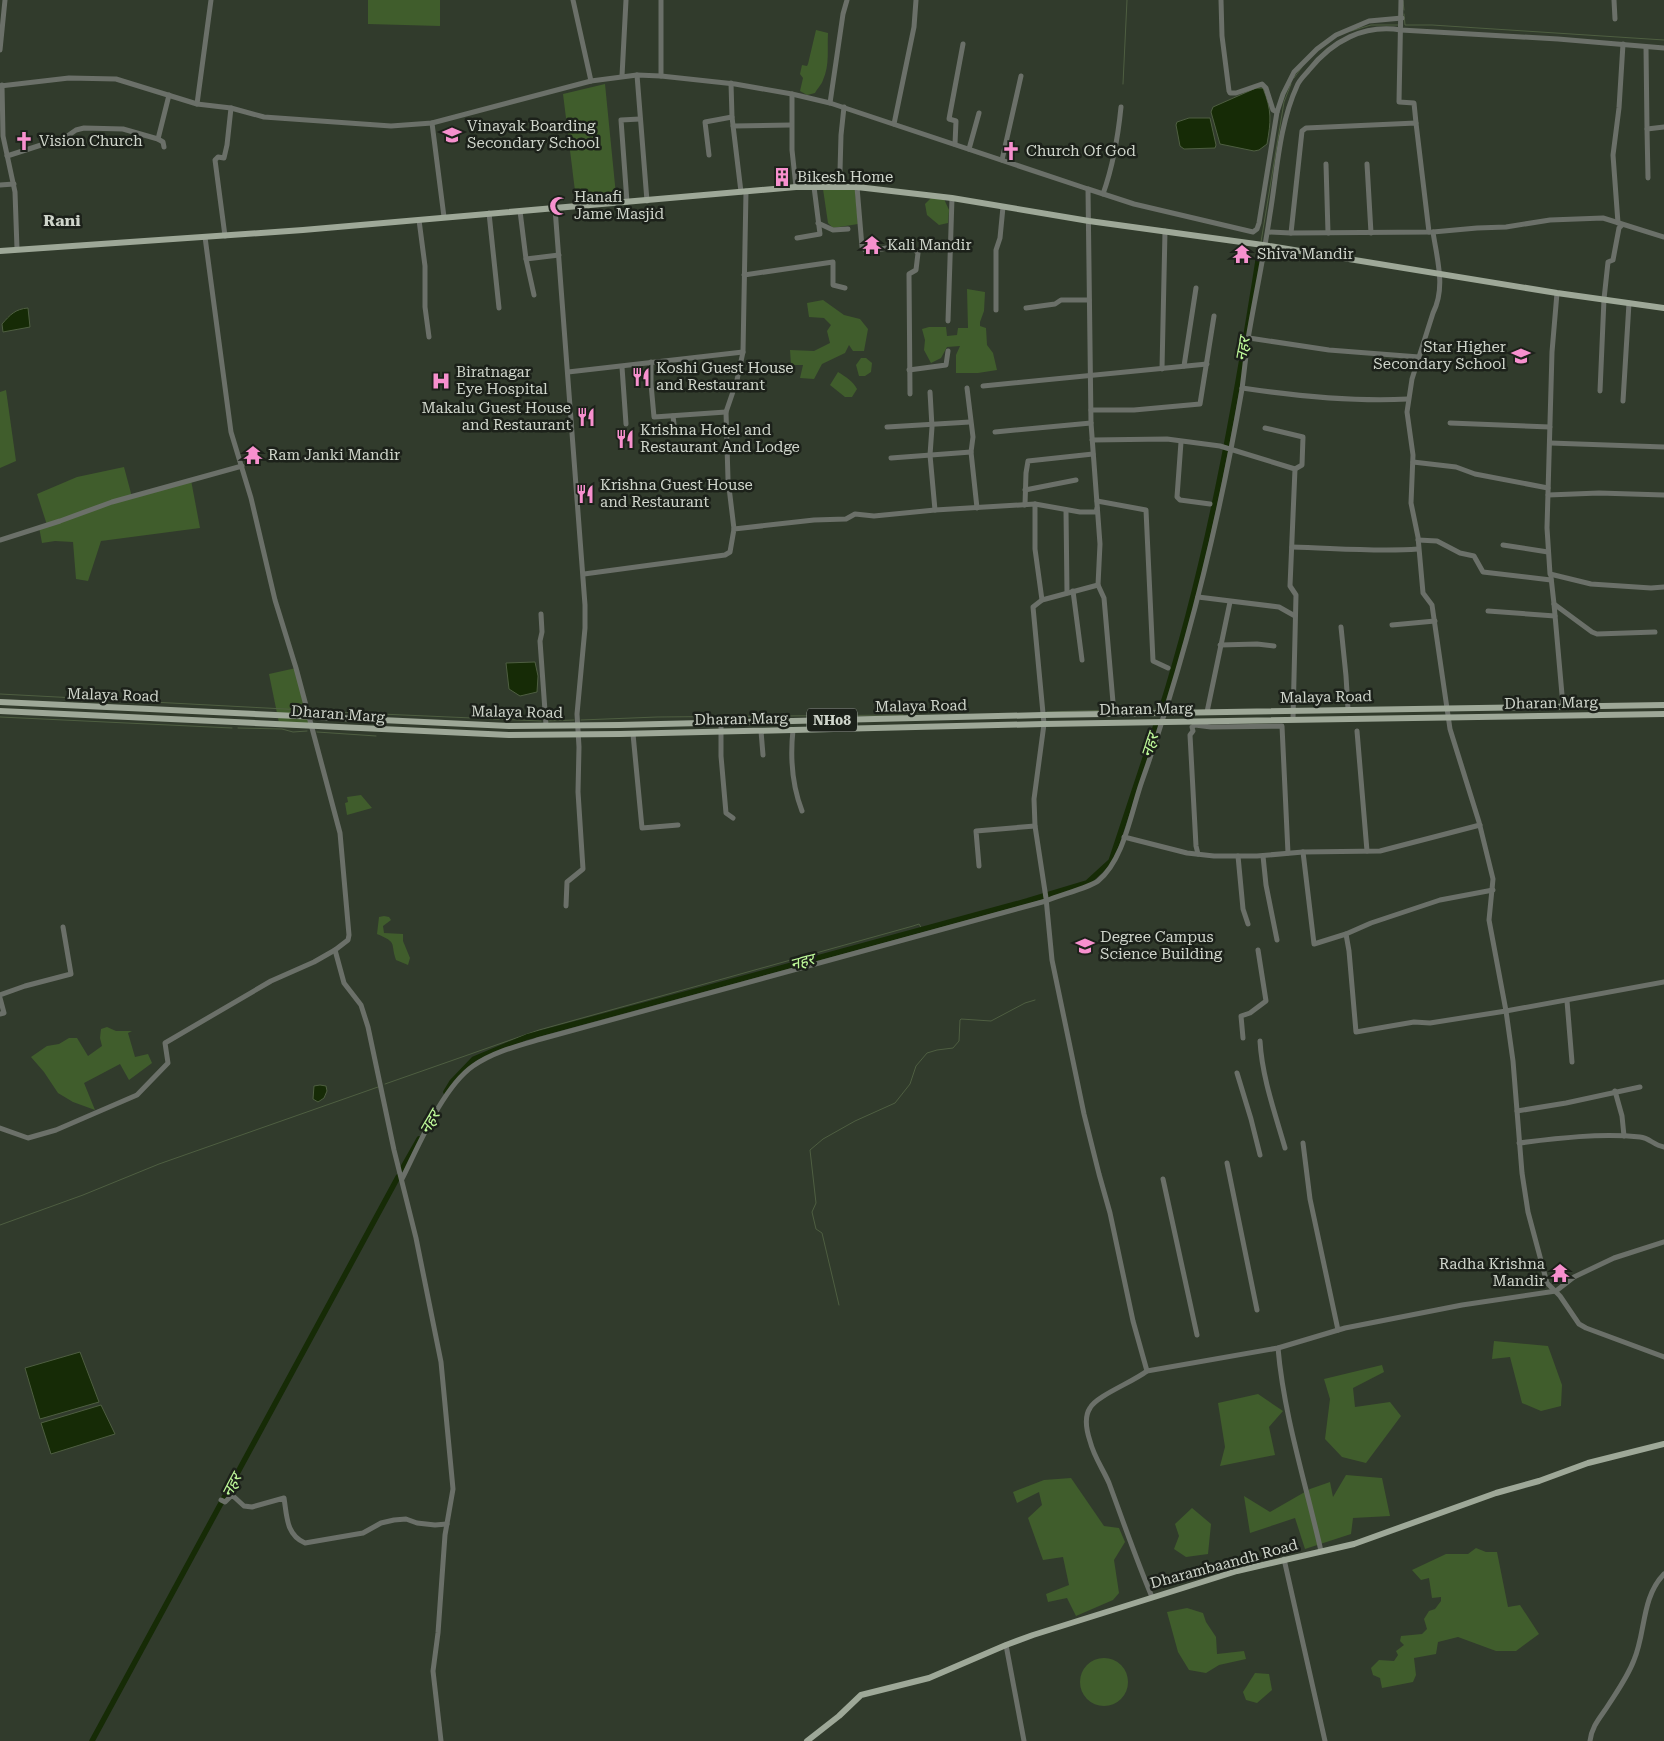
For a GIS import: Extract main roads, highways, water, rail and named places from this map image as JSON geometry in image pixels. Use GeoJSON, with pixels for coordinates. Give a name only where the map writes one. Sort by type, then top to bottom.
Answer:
{"type":"FeatureCollection","features":[{"type":"Feature","properties":{"kind":"main road"},"geometry":{"type":"LineString","coordinates":[[0,251],[225,236],[796,187],[858,187],[952,198],[1089,221],[1266,245],[1557,293],[1664,308]]}},
{"type":"Feature","properties":{"kind":"main road","name":"Malaya Road"},"geometry":{"type":"LineString","coordinates":[[0,702],[493,725],[721,723],[1293,710],[1664,705]]}},
{"type":"Feature","properties":{"kind":"main road"},"geometry":{"type":"LineString","coordinates":[[1581,706],[1582,715]]}},
{"type":"Feature","properties":{"kind":"main road","name":"Dharan Marg"},"geometry":{"type":"LineString","coordinates":[[0,711],[493,734],[633,734],[1293,719],[1664,714]]}},
{"type":"Feature","properties":{"kind":"main road"},"geometry":{"type":"LineString","coordinates":[[184,711],[184,719]]}},
{"type":"Feature","properties":{"kind":"main road"},"geometry":{"type":"LineString","coordinates":[[493,725],[493,734]]}},
{"type":"Feature","properties":{"kind":"main road","name":"Dharambaandh Road"},"geometry":{"type":"LineString","coordinates":[[808,1741],[861,1695],[929,1678],[1006,1645],[1152,1597],[1237,1571],[1354,1544],[1492,1494],[1539,1481],[1588,1463],[1664,1444]]}},
{"type":"Feature","properties":{"kind":"waterway"},"geometry":{"type":"LineString","coordinates":[[1123,84],[1127,0]]}},
{"type":"Feature","properties":{"kind":"waterway"},"geometry":{"type":"LineString","coordinates":[[1403,1],[1404,10]]}},
{"type":"Feature","properties":{"kind":"waterway"},"geometry":{"type":"LineString","coordinates":[[1404,14],[1405,25],[1432,25],[1664,40]]}},
{"type":"Feature","properties":{"kind":"waterway"},"geometry":{"type":"LineString","coordinates":[[1351,31],[1371,25],[1398,25]]}},
{"type":"Feature","properties":{"kind":"waterway"},"geometry":{"type":"LineString","coordinates":[[1294,78],[1302,67]]}},
{"type":"Feature","properties":{"kind":"waterway"},"geometry":{"type":"LineString","coordinates":[[1261,242],[1284,102],[1291,84]]}},
{"type":"Feature","properties":{"kind":"waterway","name":"नहर"},"geometry":{"type":"LineString","coordinates":[[1160,713],[1192,599],[1219,482],[1260,248]]}},
{"type":"Feature","properties":{"kind":"waterway"},"geometry":{"type":"LineString","coordinates":[[0,694],[304,710]]}},
{"type":"Feature","properties":{"kind":"waterway"},"geometry":{"type":"LineString","coordinates":[[1117,710],[1161,709]]}},
{"type":"Feature","properties":{"kind":"waterway"},"geometry":{"type":"LineString","coordinates":[[1047,712],[1113,710]]}},
{"type":"Feature","properties":{"kind":"waterway"},"geometry":{"type":"LineString","coordinates":[[312,711],[541,721]]}},
{"type":"Feature","properties":{"kind":"waterway"},"geometry":{"type":"LineString","coordinates":[[581,720],[657,717],[903,715]]}},
{"type":"Feature","properties":{"kind":"waterway"},"geometry":{"type":"LineString","coordinates":[[0,717],[232,728]]}},
{"type":"Feature","properties":{"kind":"waterway"},"geometry":{"type":"LineString","coordinates":[[547,721],[574,720]]}},
{"type":"Feature","properties":{"kind":"waterway","name":"नहर"},"geometry":{"type":"LineString","coordinates":[[446,1092],[452,1082],[474,1059],[527,1037],[1087,883],[1111,861],[1157,722]]}},
{"type":"Feature","properties":{"kind":"waterway"},"geometry":{"type":"LineString","coordinates":[[238,728],[282,729],[293,732],[307,731]]}},
{"type":"Feature","properties":{"kind":"waterway"},"geometry":{"type":"LineString","coordinates":[[317,732],[376,736]]}},
{"type":"Feature","properties":{"kind":"waterway"},"geometry":{"type":"LineString","coordinates":[[385,1084],[539,1030],[919,924],[922,929]]}},
{"type":"Feature","properties":{"kind":"waterway"},"geometry":{"type":"LineString","coordinates":[[839,1305],[822,1233],[816,1229],[812,1212],[816,1203],[810,1150],[823,1139],[855,1121],[895,1103],[910,1084],[916,1066],[927,1053],[953,1048],[959,1041],[961,1019],[991,1021],[1025,1003],[1035,1000]]}},
{"type":"Feature","properties":{"kind":"waterway"},"geometry":{"type":"LineString","coordinates":[[0,1225],[83,1195],[159,1164],[378,1087]]}},
{"type":"Feature","properties":{"kind":"waterway","name":"नहर"},"geometry":{"type":"LineString","coordinates":[[402,1169],[419,1139]]}},
{"type":"Feature","properties":{"kind":"waterway","name":"नहर"},"geometry":{"type":"LineString","coordinates":[[92,1741],[398,1177]]}},
{"type":"Feature","properties":{"kind":"place","name":"Vinayak Boarding Secondary School"},"geometry":{"type":"Point","coordinates":[452,135]}},
{"type":"Feature","properties":{"kind":"place","name":"Vision Church"},"geometry":{"type":"Point","coordinates":[24,141]}},
{"type":"Feature","properties":{"kind":"place","name":"Church Of God"},"geometry":{"type":"Point","coordinates":[1011,151]}},
{"type":"Feature","properties":{"kind":"place","name":"Bikesh Home"},"geometry":{"type":"Point","coordinates":[782,177]}},
{"type":"Feature","properties":{"kind":"place","name":"Hanafi Jame Masjid"},"geometry":{"type":"Point","coordinates":[559,206]}},
{"type":"Feature","properties":{"kind":"place","name":"Kali Mandir"},"geometry":{"type":"Point","coordinates":[872,245]}},
{"type":"Feature","properties":{"kind":"place","name":"Shiva Mandir"},"geometry":{"type":"Point","coordinates":[1242,254]}},
{"type":"Feature","properties":{"kind":"place","name":"Star Higher Secondary School"},"geometry":{"type":"Point","coordinates":[1521,356]}},
{"type":"Feature","properties":{"kind":"place","name":"Koshi Guest House and Restaurant"},"geometry":{"type":"Point","coordinates":[641,377]}},
{"type":"Feature","properties":{"kind":"place","name":"Biratnagar Eye Hospital"},"geometry":{"type":"Point","coordinates":[441,381]}},
{"type":"Feature","properties":{"kind":"place","name":"Makalu Guest House and Restaurant"},"geometry":{"type":"Point","coordinates":[586,417]}},
{"type":"Feature","properties":{"kind":"place","name":"Krishna Hotel and Restaurant And Lodge"},"geometry":{"type":"Point","coordinates":[625,439]}},
{"type":"Feature","properties":{"kind":"place","name":"Ram Janki Mandir"},"geometry":{"type":"Point","coordinates":[253,455]}},
{"type":"Feature","properties":{"kind":"place","name":"Krishna Guest House and Restaurant"},"geometry":{"type":"Point","coordinates":[585,494]}},
{"type":"Feature","properties":{"kind":"place","name":"Degree Campus Science Building"},"geometry":{"type":"Point","coordinates":[1085,946]}},
{"type":"Feature","properties":{"kind":"place","name":"Radha Krishna Mandir"},"geometry":{"type":"Point","coordinates":[1560,1273]}},
{"type":"Feature","properties":{"kind":"district","name":"Rani"},"geometry":{"type":"Point","coordinates":[62,220]}}]}
